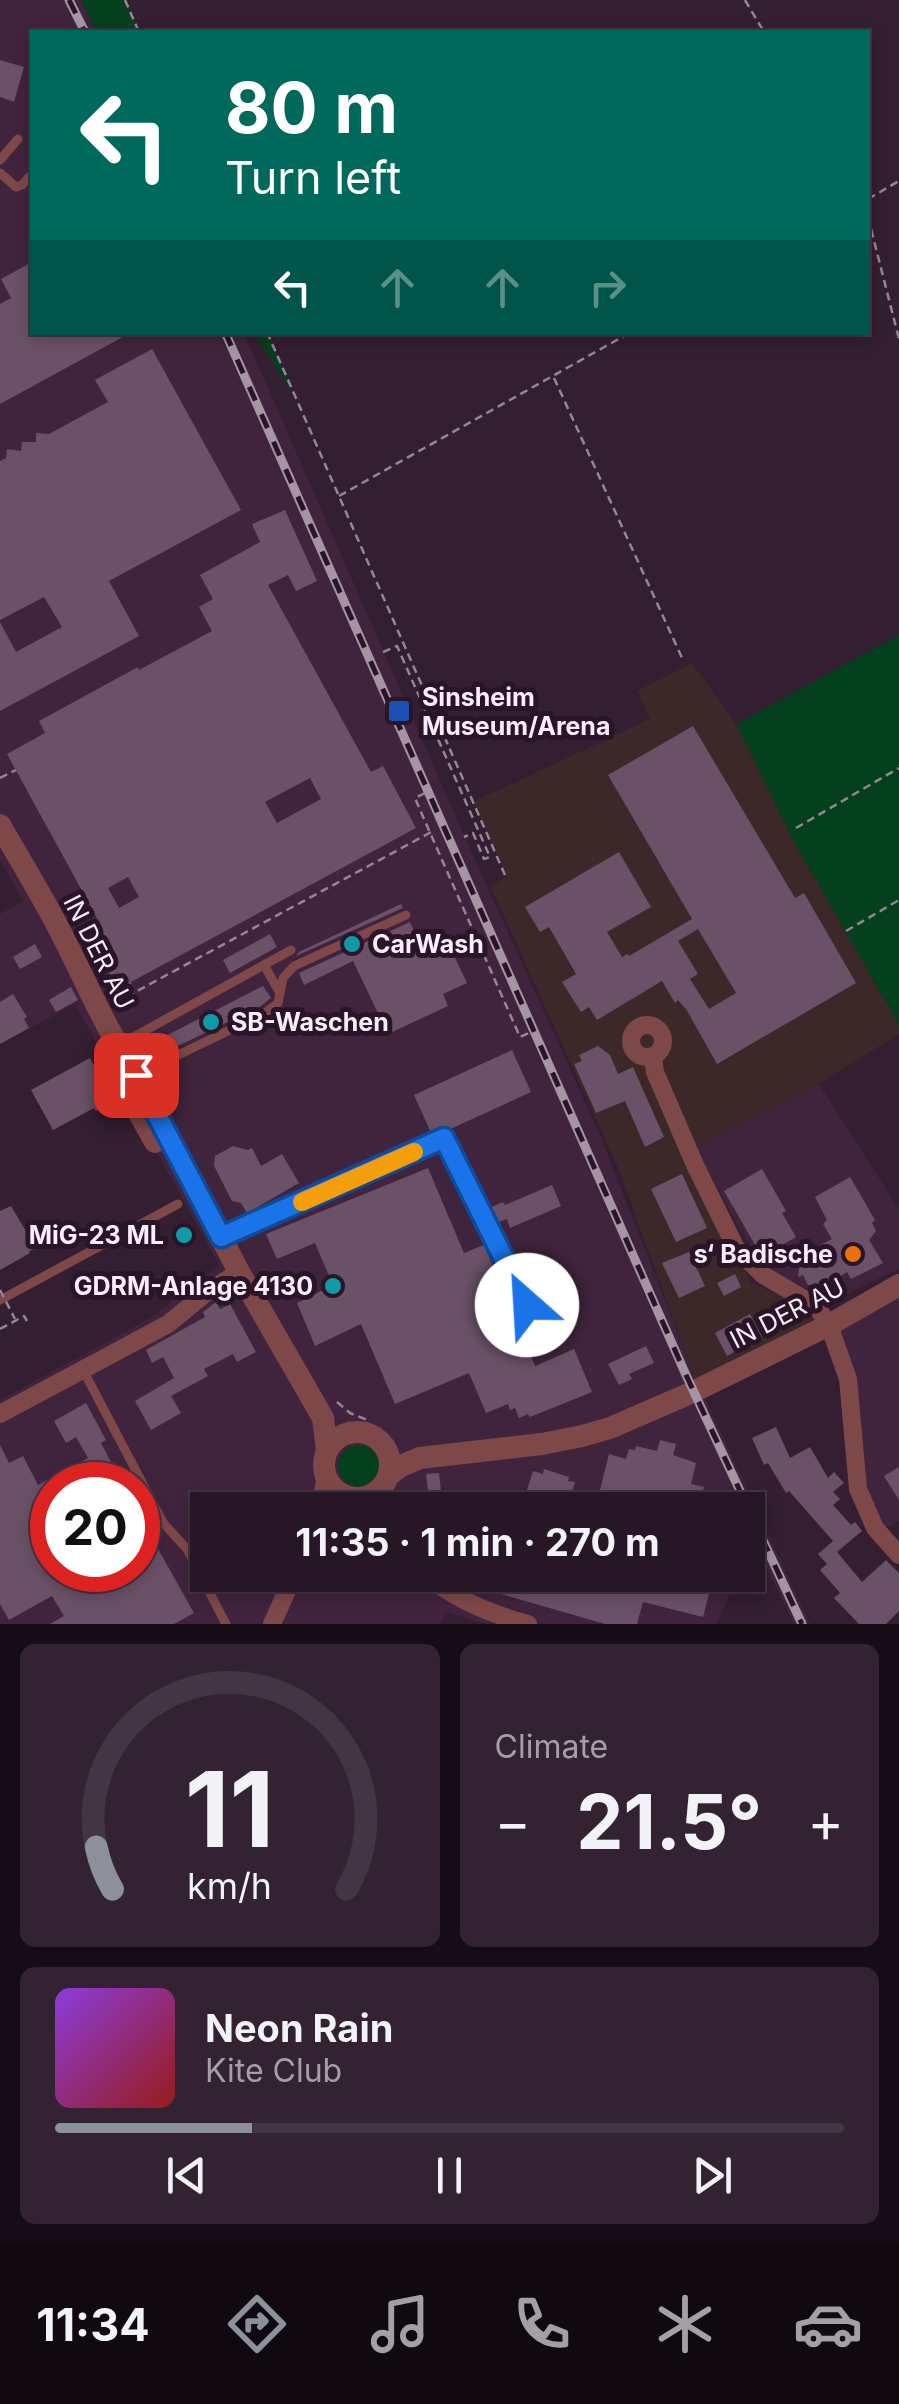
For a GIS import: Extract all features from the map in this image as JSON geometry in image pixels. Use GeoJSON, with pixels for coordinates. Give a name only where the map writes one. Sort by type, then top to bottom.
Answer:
{"type":"FeatureCollection","features":[{"type":"Feature","properties":{"kind":"street","name":"IN DER AU"},"geometry":{"type":"LineString","coordinates":[[0,824],[58,928],[114,1042],[180,1143],[187,1197],[221,1237],[323,1418],[346,1433]]}},
{"type":"Feature","properties":{"kind":"street"},"geometry":{"type":"LineString","coordinates":[[114,1042],[122,1083],[187,1197]]}},
{"type":"Feature","properties":{"kind":"street"},"geometry":{"type":"LineString","coordinates":[[653,1057],[655,1072],[736,1248],[763,1275],[816,1306],[829,1324],[848,1379],[858,1489],[875,1528],[899,1555]]}},
{"type":"Feature","properties":{"kind":"street"},"geometry":{"type":"LineString","coordinates":[[0,1414],[168,1324],[239,1272]]}},
{"type":"Feature","properties":{"kind":"street","name":"IN DER AU"},"geometry":{"type":"LineString","coordinates":[[387,1480],[408,1462],[420,1458],[542,1444],[610,1428],[693,1392],[899,1285]]}},
{"type":"Feature","properties":{"kind":"street","name":"IN DER AU"},"geometry":{"type":"LineString","coordinates":[[323,1418],[327,1450]]}},
{"type":"Feature","properties":{"kind":"street"},"geometry":{"type":"LineString","coordinates":[[323,1492],[324,1459],[332,1443],[346,1433],[366,1432],[383,1443],[388,1453],[391,1464],[383,1492]]}},
{"type":"Feature","properties":{"kind":"street","name":"IN DER AU"},"geometry":{"type":"LineString","coordinates":[[383,1443],[475,1452]]}},
{"type":"Feature","properties":{"kind":"street"},"geometry":{"type":"LineString","coordinates":[[326,1477],[338,1492]]}},
{"type":"Feature","properties":{"kind":"street"},"geometry":{"type":"LineString","coordinates":[[376,1492],[387,1480]]}},
{"type":"Feature","properties":{"kind":"street"},"geometry":{"type":"LineString","coordinates":[[272,1624],[286,1592]]}},
{"type":"Feature","properties":{"kind":"street"},"geometry":{"type":"LineString","coordinates":[[448,1592],[504,1618],[528,1624]]}},
{"type":"Feature","properties":{"kind":"lane"},"geometry":{"type":"LineString","coordinates":[[0,160],[18,139]]}},
{"type":"Feature","properties":{"kind":"lane"},"geometry":{"type":"LineString","coordinates":[[0,173],[16,188],[30,176]]}},
{"type":"Feature","properties":{"kind":"lane"},"geometry":{"type":"LineString","coordinates":[[136,1075],[264,1013],[278,1003],[284,978],[294,966],[406,915]]}},
{"type":"Feature","properties":{"kind":"lane"},"geometry":{"type":"LineString","coordinates":[[114,1042],[291,950]]}},
{"type":"Feature","properties":{"kind":"lane"},"geometry":{"type":"LineString","coordinates":[[264,965],[281,996]]}},
{"type":"Feature","properties":{"kind":"lane"},"geometry":{"type":"LineString","coordinates":[[221,1237],[444,1138],[544,1338]]}},
{"type":"Feature","properties":{"kind":"lane"},"geometry":{"type":"LineString","coordinates":[[0,1300],[187,1197]]}},
{"type":"Feature","properties":{"kind":"lane"},"geometry":{"type":"LineString","coordinates":[[83,1370],[164,1524],[187,1548],[226,1624]]}},
{"type":"Feature","properties":{"kind":"path"},"geometry":{"type":"LineString","coordinates":[[125,0],[138,30]]}},
{"type":"Feature","properties":{"kind":"path"},"geometry":{"type":"LineString","coordinates":[[744,0],[763,30]]}},
{"type":"Feature","properties":{"kind":"path"},"geometry":{"type":"LineString","coordinates":[[870,198],[899,181]]}},
{"type":"Feature","properties":{"kind":"path"},"geometry":{"type":"LineString","coordinates":[[870,225],[899,339]]}},
{"type":"Feature","properties":{"kind":"path"},"geometry":{"type":"LineString","coordinates":[[268,335],[470,811],[505,875]]}},
{"type":"Feature","properties":{"kind":"path"},"geometry":{"type":"LineString","coordinates":[[337,497],[626,335]]}},
{"type":"Feature","properties":{"kind":"path"},"geometry":{"type":"LineString","coordinates":[[553,376],[683,660]]}},
{"type":"Feature","properties":{"kind":"path"},"geometry":{"type":"LineString","coordinates":[[383,652],[397,646],[490,857],[484,859],[472,833],[464,836]]}},
{"type":"Feature","properties":{"kind":"path"},"geometry":{"type":"LineString","coordinates":[[796,828],[899,768]]}},
{"type":"Feature","properties":{"kind":"path"},"geometry":{"type":"LineString","coordinates":[[0,778],[16,770]]}},
{"type":"Feature","properties":{"kind":"path"},"geometry":{"type":"LineString","coordinates":[[425,793],[415,798],[520,1037],[530,1032]]}},
{"type":"Feature","properties":{"kind":"path"},"geometry":{"type":"LineString","coordinates":[[98,1012],[432,832]]}},
{"type":"Feature","properties":{"kind":"path"},"geometry":{"type":"LineString","coordinates":[[846,931],[899,900]]}},
{"type":"Feature","properties":{"kind":"path"},"geometry":{"type":"LineString","coordinates":[[0,1290],[16,1320]]}},
{"type":"Feature","properties":{"kind":"path"},"geometry":{"type":"LineString","coordinates":[[0,1329],[24,1316],[26,1321]]}},
{"type":"Feature","properties":{"kind":"shaded area"},"geometry":{"type":"Polygon","coordinates":[[[0,0],[81,0],[95,30],[30,30],[30,335],[245,335],[600,1135],[695,1377],[749,1492],[190,1492],[190,1592],[731,1592],[716,1624],[485,1624],[446,1612],[440,1624],[0,1624],[0,1400],[150,1318],[219,1265],[75,1004],[0,1044],[0,914],[23,901],[0,860],[0,0]]]}},
{"type":"Feature","properties":{"kind":"shaded area"},"geometry":{"type":"Polygon","coordinates":[[[692,663],[736,724],[794,842],[899,1025],[899,1034],[819,1084],[695,1146],[751,1283],[795,1301],[829,1325],[699,1389],[618,1168],[490,885],[507,877],[473,802],[650,719],[637,691],[692,663]]]}},
{"type":"Feature","properties":{"kind":"shaded area"},"geometry":{"type":"Polygon","coordinates":[[[819,1084],[899,1209],[899,1269],[838,1298],[819,1294],[766,1269],[740,1230],[695,1146],[819,1084]]]}},
{"type":"Feature","properties":{"kind":"shaded area"},"geometry":{"type":"Polygon","coordinates":[[[899,1285],[899,1521],[875,1528],[858,1489],[848,1379],[829,1325],[899,1285]]]}},
{"type":"Feature","properties":{"kind":"shaded area"},"geometry":{"type":"Polygon","coordinates":[[[765,1527],[810,1624],[794,1624],[765,1564],[765,1527]]]}},
{"type":"Feature","properties":{"kind":"green space"},"geometry":{"type":"Polygon","coordinates":[[[81,0],[125,0],[138,30],[95,30],[81,0]]]}},
{"type":"Feature","properties":{"kind":"green space"},"geometry":{"type":"Polygon","coordinates":[[[255,335],[268,335],[294,396],[255,335]]]}},
{"type":"Feature","properties":{"kind":"green space"},"geometry":{"type":"Polygon","coordinates":[[[899,635],[899,1025],[794,842],[736,724],[899,635]]]}},
{"type":"Feature","properties":{"kind":"green space"},"geometry":{"type":"Polygon","coordinates":[[[359,1445],[374,1451],[380,1466],[374,1481],[359,1487],[344,1481],[338,1466],[344,1451],[359,1445]]]}},
{"type":"Feature","properties":{"kind":"building"},"geometry":{"type":"Polygon","coordinates":[[[0,60],[24,67],[14,102],[0,97],[0,60]]]}},
{"type":"Feature","properties":{"kind":"building"},"geometry":{"type":"Polygon","coordinates":[[[30,263],[30,335],[126,335],[0,404],[0,304],[11,298],[1,279],[30,263]]]}},
{"type":"Feature","properties":{"kind":"building"},"geometry":{"type":"Polygon","coordinates":[[[152,349],[241,510],[109,581],[139,636],[0,711],[0,622],[16,652],[62,627],[44,597],[0,620],[0,461],[6,458],[7,449],[21,451],[22,442],[36,442],[36,433],[49,434],[108,402],[95,380],[152,349]]]}},
{"type":"Feature","properties":{"kind":"building"},"geometry":{"type":"Polygon","coordinates":[[[285,510],[317,581],[296,591],[288,575],[268,585],[371,772],[383,766],[416,828],[119,991],[94,945],[90,947],[84,937],[88,935],[83,925],[97,918],[7,754],[45,733],[39,721],[212,631],[199,607],[213,599],[200,575],[260,542],[252,524],[285,510]],[[310,778],[265,802],[277,823],[321,799],[310,778]],[[128,877],[108,888],[119,908],[139,897],[128,877]]]}},
{"type":"Feature","properties":{"kind":"building"},"geometry":{"type":"Polygon","coordinates":[[[693,726],[795,898],[804,893],[856,983],[717,1064],[686,1009],[678,1000],[675,1003],[662,981],[597,1020],[589,1007],[581,1012],[562,982],[576,974],[549,927],[540,932],[525,907],[619,852],[651,907],[607,932],[622,957],[692,919],[608,775],[693,726]],[[698,929],[678,941],[698,974],[690,979],[709,1009],[736,993],[698,929]]]}},
{"type":"Feature","properties":{"kind":"building"},"geometry":{"type":"Polygon","coordinates":[[[401,904],[403,908],[296,956],[299,952],[401,904]]]}},
{"type":"Feature","properties":{"kind":"building"},"geometry":{"type":"Polygon","coordinates":[[[410,922],[421,946],[444,935],[467,983],[443,994],[448,1006],[388,1034],[353,961],[304,985],[299,973],[410,922]]]}},
{"type":"Feature","properties":{"kind":"building"},"geometry":{"type":"Polygon","coordinates":[[[270,934],[277,947],[230,973],[223,960],[270,934]]]}},
{"type":"Feature","properties":{"kind":"building"},"geometry":{"type":"Polygon","coordinates":[[[35,944],[42,957],[20,969],[13,957],[35,944]]]}},
{"type":"Feature","properties":{"kind":"building","name":"SB-Waschen"},"geometry":{"type":"Polygon","coordinates":[[[263,986],[271,998],[261,1006],[157,1056],[150,1044],[263,986]]]}},
{"type":"Feature","properties":{"kind":"building"},"geometry":{"type":"Polygon","coordinates":[[[71,987],[78,1000],[56,1012],[49,1000],[71,987]]]}},
{"type":"Feature","properties":{"kind":"building"},"geometry":{"type":"Polygon","coordinates":[[[13,994],[29,1028],[0,1044],[0,1002],[13,994]]]}},
{"type":"Feature","properties":{"kind":"building"},"geometry":{"type":"Polygon","coordinates":[[[598,1046],[610,1055],[618,1074],[633,1067],[664,1137],[645,1147],[625,1101],[596,1113],[574,1064],[582,1061],[579,1055],[598,1046]]]}},
{"type":"Feature","properties":{"kind":"building"},"geometry":{"type":"Polygon","coordinates":[[[512,1050],[531,1092],[432,1135],[414,1095],[512,1050]]]}},
{"type":"Feature","properties":{"kind":"building"},"geometry":{"type":"Polygon","coordinates":[[[90,1058],[113,1102],[53,1130],[31,1090],[90,1058]]]}},
{"type":"Feature","properties":{"kind":"building"},"geometry":{"type":"Polygon","coordinates":[[[233,1146],[252,1148],[261,1166],[282,1154],[299,1183],[247,1213],[241,1203],[232,1201],[214,1166],[215,1156],[233,1146]]]}},
{"type":"Feature","properties":{"kind":"building"},"geometry":{"type":"Polygon","coordinates":[[[428,1168],[464,1253],[484,1245],[535,1366],[574,1349],[592,1392],[530,1417],[528,1414],[519,1418],[515,1408],[510,1410],[508,1404],[486,1413],[469,1373],[395,1404],[361,1324],[315,1346],[297,1303],[333,1285],[315,1243],[277,1259],[266,1234],[428,1168]]]}},
{"type":"Feature","properties":{"kind":"building"},"geometry":{"type":"Polygon","coordinates":[[[762,1169],[796,1237],[762,1257],[724,1191],[762,1169]]]}},
{"type":"Feature","properties":{"kind":"building"},"geometry":{"type":"Polygon","coordinates":[[[682,1174],[707,1228],[676,1242],[651,1189],[682,1174]]]}},
{"type":"Feature","properties":{"kind":"building"},"geometry":{"type":"Polygon","coordinates":[[[850,1177],[875,1220],[872,1223],[876,1231],[869,1240],[883,1263],[851,1279],[847,1272],[826,1286],[808,1285],[803,1275],[798,1277],[801,1255],[832,1239],[815,1197],[850,1177]]]}},
{"type":"Feature","properties":{"kind":"building"},"geometry":{"type":"Polygon","coordinates":[[[552,1185],[561,1206],[510,1228],[507,1219],[496,1223],[489,1208],[552,1185]]]}},
{"type":"Feature","properties":{"kind":"building"},"geometry":{"type":"Polygon","coordinates":[[[11,1206],[36,1248],[0,1270],[0,1211],[11,1206]]]}},
{"type":"Feature","properties":{"kind":"building"},"geometry":{"type":"Polygon","coordinates":[[[689,1252],[705,1286],[679,1298],[662,1263],[689,1252]]]}},
{"type":"Feature","properties":{"kind":"building"},"geometry":{"type":"Polygon","coordinates":[[[735,1274],[741,1287],[724,1296],[717,1283],[735,1274]]]}},
{"type":"Feature","properties":{"kind":"building"},"geometry":{"type":"Polygon","coordinates":[[[216,1302],[220,1309],[230,1304],[256,1352],[237,1362],[233,1354],[204,1369],[208,1376],[171,1396],[181,1413],[151,1430],[135,1401],[174,1378],[163,1357],[152,1363],[146,1350],[205,1317],[203,1312],[216,1302]]]}},
{"type":"Feature","properties":{"kind":"building"},"geometry":{"type":"Polygon","coordinates":[[[750,1314],[762,1337],[727,1356],[715,1333],[750,1314]]]}},
{"type":"Feature","properties":{"kind":"building"},"geometry":{"type":"Polygon","coordinates":[[[646,1346],[654,1363],[629,1374],[632,1379],[619,1385],[608,1364],[646,1346]]]}},
{"type":"Feature","properties":{"kind":"building"},"geometry":{"type":"Polygon","coordinates":[[[86,1403],[106,1440],[101,1443],[111,1462],[81,1462],[88,1458],[76,1437],[66,1443],[54,1421],[86,1403]]]}},
{"type":"Feature","properties":{"kind":"building"},"geometry":{"type":"Polygon","coordinates":[[[776,1427],[790,1458],[810,1447],[828,1478],[834,1472],[844,1483],[833,1492],[840,1499],[833,1505],[862,1531],[837,1552],[862,1582],[886,1560],[899,1573],[899,1611],[886,1624],[859,1624],[834,1598],[840,1593],[820,1570],[827,1564],[818,1554],[833,1541],[789,1491],[786,1493],[768,1463],[764,1465],[752,1438],[776,1427]]]}},
{"type":"Feature","properties":{"kind":"building"},"geometry":{"type":"Polygon","coordinates":[[[660,1440],[676,1444],[673,1455],[696,1463],[691,1484],[704,1487],[703,1492],[600,1492],[609,1454],[626,1459],[629,1449],[635,1450],[636,1446],[657,1451],[660,1440]]]}},
{"type":"Feature","properties":{"kind":"building"},"geometry":{"type":"Polygon","coordinates":[[[0,1445],[9,1463],[23,1456],[30,1470],[30,1592],[160,1592],[160,1552],[194,1613],[174,1624],[50,1624],[64,1616],[52,1596],[9,1620],[0,1604],[0,1445]]]}},
{"type":"Feature","properties":{"kind":"building"},"geometry":{"type":"Polygon","coordinates":[[[899,1467],[899,1500],[884,1476],[899,1467]]]}},
{"type":"Feature","properties":{"kind":"building"},"geometry":{"type":"Polygon","coordinates":[[[544,1469],[569,1477],[568,1481],[575,1482],[572,1492],[526,1492],[533,1471],[543,1474],[544,1469]]]}},
{"type":"Feature","properties":{"kind":"building"},"geometry":{"type":"Polygon","coordinates":[[[439,1473],[441,1491],[428,1492],[426,1474],[439,1473]]]}},
{"type":"Feature","properties":{"kind":"building"},"geometry":{"type":"Polygon","coordinates":[[[494,1592],[709,1592],[703,1617],[643,1602],[637,1624],[605,1624],[494,1592]]]}},
{"type":"Feature","properties":{"kind":"railway"},"geometry":{"type":"LineString","coordinates":[[69,0],[84,30]]}},
{"type":"Feature","properties":{"kind":"railway"},"geometry":{"type":"LineString","coordinates":[[226,335],[686,1375],[802,1624]]}},
{"type":"Feature","properties":{"kind":"slow traffic"},"geometry":{"type":"LineString","coordinates":[[302,1202],[414,1152]]}},
{"type":"Feature","properties":{"kind":"place","name":"Sinsheim Museum/Arena"},"geometry":{"type":"Point","coordinates":[399,711]}},
{"type":"Feature","properties":{"kind":"place","name":"CarWash"},"geometry":{"type":"Point","coordinates":[352,944]}},
{"type":"Feature","properties":{"kind":"place","name":"SB-Waschen"},"geometry":{"type":"Point","coordinates":[211,1022]}},
{"type":"Feature","properties":{"kind":"place","name":"MiG-23 ML"},"geometry":{"type":"Point","coordinates":[184,1235]}},
{"type":"Feature","properties":{"kind":"place","name":"s‘ Badische"},"geometry":{"type":"Point","coordinates":[853,1254]}},
{"type":"Feature","properties":{"kind":"place","name":"GDRM-Anlage 4130"},"geometry":{"type":"Point","coordinates":[333,1286]}},
{"type":"Feature","properties":{"kind":"route"},"geometry":{"type":"LineString","coordinates":[[136,1075],[221,1237],[444,1138],[527,1305]]}}]}
